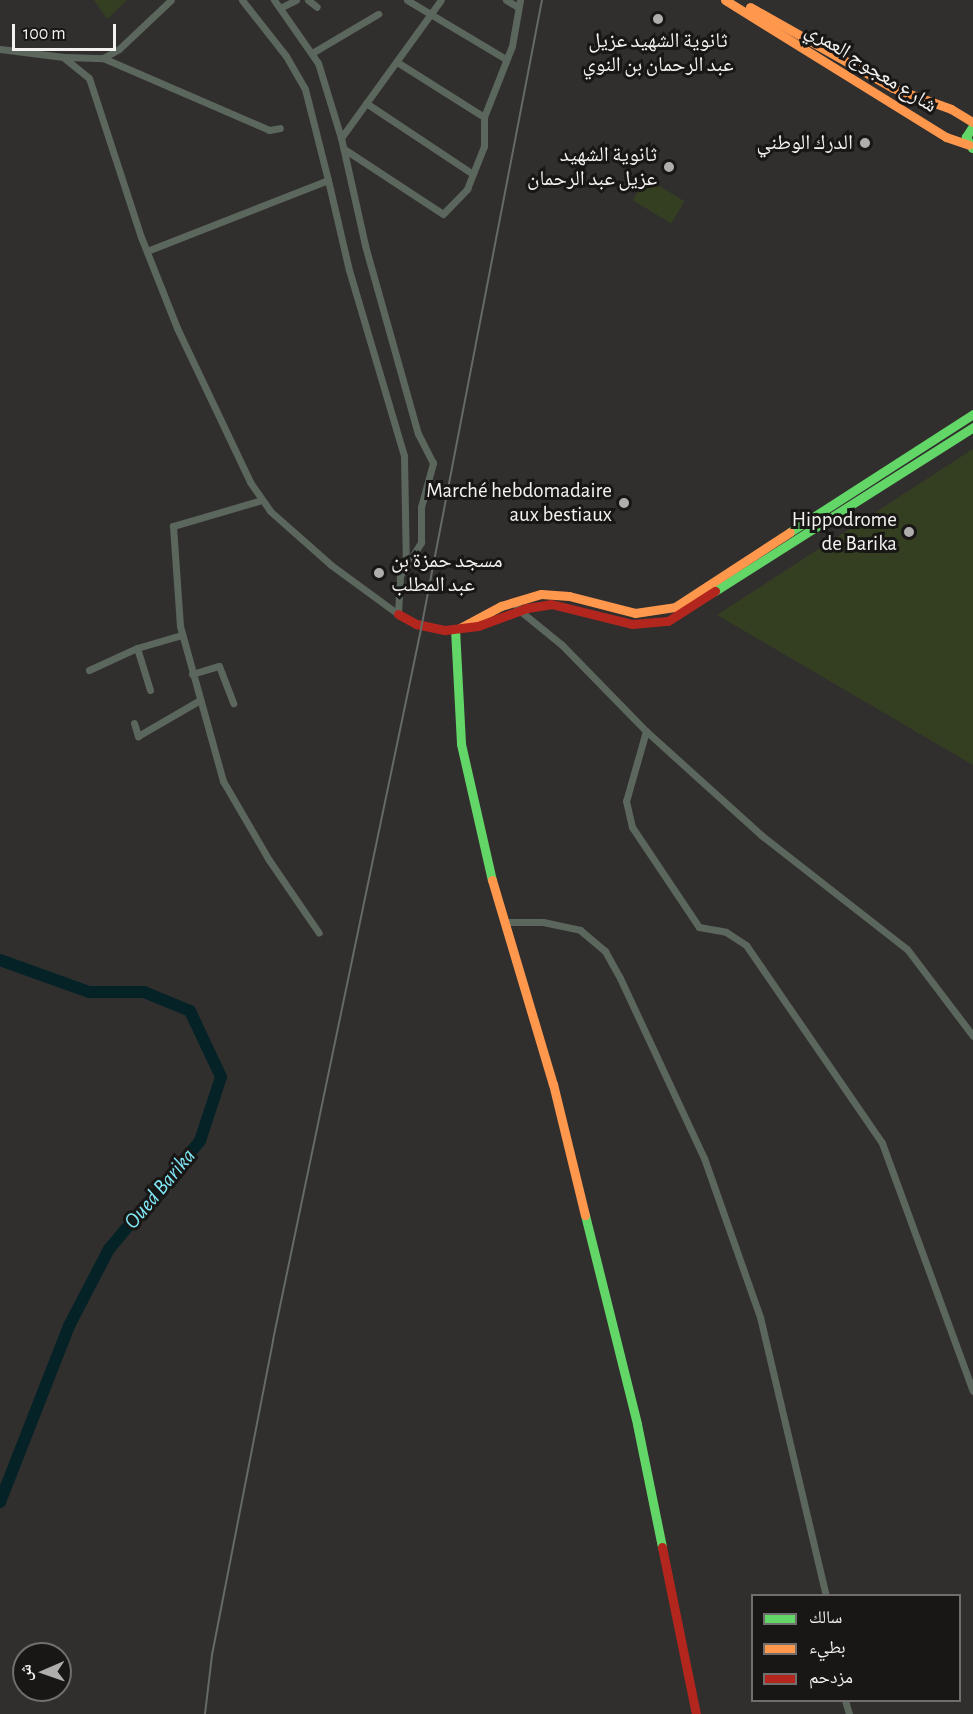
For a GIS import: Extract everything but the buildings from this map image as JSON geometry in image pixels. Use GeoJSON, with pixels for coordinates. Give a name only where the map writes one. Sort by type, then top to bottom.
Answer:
{"type":"FeatureCollection","features":[{"type":"Feature","properties":{"kind":"street"},"geometry":{"type":"LineString","coordinates":[[104,58],[119,49],[171,0]]}},
{"type":"Feature","properties":{"kind":"street"},"geometry":{"type":"LineString","coordinates":[[242,0],[286,56],[305,89],[349,270],[404,456],[406,567]]}},
{"type":"Feature","properties":{"kind":"street"},"geometry":{"type":"LineString","coordinates":[[274,0],[312,52],[341,138],[365,244],[418,434],[433,464],[421,507],[421,542],[400,576],[398,614]]}},
{"type":"Feature","properties":{"kind":"street"},"geometry":{"type":"LineString","coordinates":[[280,8],[296,0]]}},
{"type":"Feature","properties":{"kind":"street"},"geometry":{"type":"LineString","coordinates":[[308,0],[317,7]]}},
{"type":"Feature","properties":{"kind":"street"},"geometry":{"type":"LineString","coordinates":[[407,0],[506,59]]}},
{"type":"Feature","properties":{"kind":"street"},"geometry":{"type":"LineString","coordinates":[[341,138],[441,0]]}},
{"type":"Feature","properties":{"kind":"street"},"geometry":{"type":"LineString","coordinates":[[344,149],[443,214],[467,189],[483,146],[484,117],[506,59],[519,3],[506,0]]}},
{"type":"Feature","properties":{"kind":"street","name":"شارع معجوج العمري"},"geometry":{"type":"LineString","coordinates":[[725,0],[946,137],[971,147]]}},
{"type":"Feature","properties":{"kind":"street","name":"شارع معجوج العمري"},"geometry":{"type":"LineString","coordinates":[[739,0],[893,88],[951,109],[973,124]]}},
{"type":"Feature","properties":{"kind":"street"},"geometry":{"type":"LineString","coordinates":[[312,52],[378,14]]}},
{"type":"Feature","properties":{"kind":"street"},"geometry":{"type":"LineString","coordinates":[[0,49],[63,57],[104,58],[269,130],[280,128]]}},
{"type":"Feature","properties":{"kind":"street"},"geometry":{"type":"LineString","coordinates":[[63,57],[78,65],[89,78],[147,251],[218,419],[262,500],[330,565],[398,614],[425,627],[458,629],[543,605],[567,606],[641,625],[677,617],[973,427]]}},
{"type":"Feature","properties":{"kind":"street"},"geometry":{"type":"LineString","coordinates":[[397,62],[484,117]]}},
{"type":"Feature","properties":{"kind":"street"},"geometry":{"type":"LineString","coordinates":[[366,104],[473,174]]}},
{"type":"Feature","properties":{"kind":"street"},"geometry":{"type":"LineString","coordinates":[[971,147],[966,137],[973,124]]}},
{"type":"Feature","properties":{"kind":"street"},"geometry":{"type":"LineString","coordinates":[[147,251],[328,180]]}},
{"type":"Feature","properties":{"kind":"street"},"geometry":{"type":"LineString","coordinates":[[458,629],[514,601],[551,594],[635,613],[675,607],[973,414]]}},
{"type":"Feature","properties":{"kind":"street"},"geometry":{"type":"LineString","coordinates":[[262,500],[173,526],[182,635],[223,781],[269,860],[319,933]]}},
{"type":"Feature","properties":{"kind":"street"},"geometry":{"type":"LineString","coordinates":[[514,601],[519,610],[562,645],[646,731],[797,866],[907,949],[973,1036]]}},
{"type":"Feature","properties":{"kind":"street"},"geometry":{"type":"LineString","coordinates":[[458,629],[461,744],[504,922],[553,1084],[637,1424],[696,1714]]}},
{"type":"Feature","properties":{"kind":"street"},"geometry":{"type":"LineString","coordinates":[[89,670],[137,648],[182,635]]}},
{"type":"Feature","properties":{"kind":"street"},"geometry":{"type":"LineString","coordinates":[[137,648],[150,690]]}},
{"type":"Feature","properties":{"kind":"street"},"geometry":{"type":"LineString","coordinates":[[192,674],[219,666],[233,703]]}},
{"type":"Feature","properties":{"kind":"street"},"geometry":{"type":"LineString","coordinates":[[134,723],[138,736],[200,700]]}},
{"type":"Feature","properties":{"kind":"street"},"geometry":{"type":"LineString","coordinates":[[646,731],[626,801],[632,827],[699,927],[726,932],[746,945],[882,1143],[973,1391]]}},
{"type":"Feature","properties":{"kind":"street"},"geometry":{"type":"LineString","coordinates":[[504,922],[543,922],[580,930],[605,951],[620,978],[704,1158],[758,1311],[826,1594]]}},
{"type":"Feature","properties":{"kind":"green space"},"geometry":{"type":"Polygon","coordinates":[[[94,0],[127,0],[107,19],[94,0]]]}},
{"type":"Feature","properties":{"kind":"green space"},"geometry":{"type":"Polygon","coordinates":[[[646,178],[685,201],[671,223],[633,200],[646,178]]]}},
{"type":"Feature","properties":{"kind":"green space","name":"Hippodrome de Barika"},"geometry":{"type":"Polygon","coordinates":[[[973,449],[973,765],[717,615],[973,449]]]}},
{"type":"Feature","properties":{"kind":"waterway","name":"Oued Barika"},"geometry":{"type":"LineString","coordinates":[[0,960],[89,992],[144,992],[190,1011],[221,1077],[200,1141],[109,1249],[69,1326],[0,1502]]}},
{"type":"Feature","properties":{"kind":"railway"},"geometry":{"type":"LineString","coordinates":[[205,1714],[212,1655],[273,1340],[421,629],[542,0]]}},
{"type":"Feature","properties":{"kind":"traffic: fast"},"geometry":{"type":"LineString","coordinates":[[972,148],[966,137],[973,126]]}},
{"type":"Feature","properties":{"kind":"traffic: fast"},"geometry":{"type":"LineString","coordinates":[[790,532],[973,414]]}},
{"type":"Feature","properties":{"kind":"traffic: fast"},"geometry":{"type":"LineString","coordinates":[[715,591],[973,427]]}},
{"type":"Feature","properties":{"kind":"traffic: fast"},"geometry":{"type":"LineString","coordinates":[[455,629],[461,744],[492,880]]}},
{"type":"Feature","properties":{"kind":"traffic: fast"},"geometry":{"type":"LineString","coordinates":[[585,1215],[637,1424],[662,1547]]}},
{"type":"Feature","properties":{"kind":"traffic: slow"},"geometry":{"type":"LineString","coordinates":[[725,0],[946,137],[969,145]]}},
{"type":"Feature","properties":{"kind":"traffic: slow"},"geometry":{"type":"LineString","coordinates":[[750,7],[893,88],[951,109],[973,122]]}},
{"type":"Feature","properties":{"kind":"traffic: slow"},"geometry":{"type":"LineString","coordinates":[[460,628],[501,606],[541,594],[569,596],[635,613],[675,607],[790,532]]}},
{"type":"Feature","properties":{"kind":"traffic: slow"},"geometry":{"type":"LineString","coordinates":[[492,880],[553,1084],[585,1215]]}},
{"type":"Feature","properties":{"kind":"traffic: jam"},"geometry":{"type":"LineString","coordinates":[[398,614],[416,624],[445,630],[478,626],[527,608],[551,604],[632,624],[668,621],[715,591]]}},
{"type":"Feature","properties":{"kind":"traffic: jam"},"geometry":{"type":"LineString","coordinates":[[662,1547],[696,1714]]}},
{"type":"Feature","properties":{"kind":"place","name":"ثانوية الشهيد عزيل عبد الرحمان بن النوي"},"geometry":{"type":"Point","coordinates":[658,19]}},
{"type":"Feature","properties":{"kind":"place","name":"الدرك الوطني"},"geometry":{"type":"Point","coordinates":[865,143]}},
{"type":"Feature","properties":{"kind":"place","name":"ثانوية الشهيد عزيل عبد الرحمان"},"geometry":{"type":"Point","coordinates":[669,167]}},
{"type":"Feature","properties":{"kind":"place","name":"Marché hebdomadaire aux bestiaux"},"geometry":{"type":"Point","coordinates":[624,503]}},
{"type":"Feature","properties":{"kind":"place","name":"Hippodrome de Barika"},"geometry":{"type":"Point","coordinates":[909,532]}},
{"type":"Feature","properties":{"kind":"place","name":"مسجد حمزة بن عبد المطلب"},"geometry":{"type":"Point","coordinates":[379,573]}}]}
